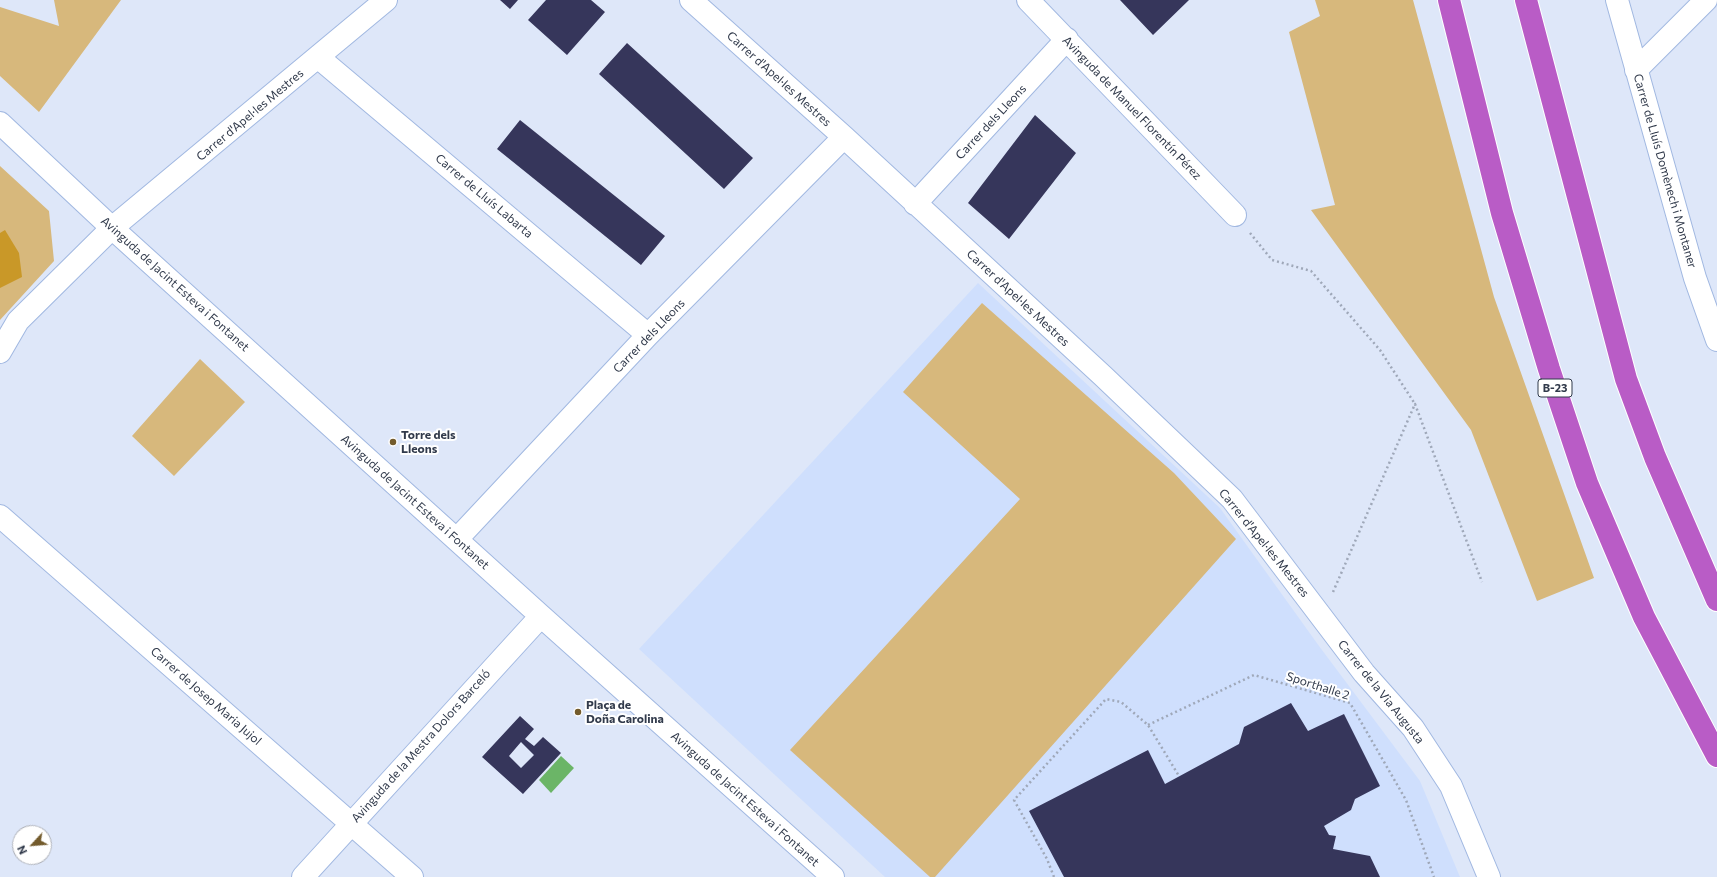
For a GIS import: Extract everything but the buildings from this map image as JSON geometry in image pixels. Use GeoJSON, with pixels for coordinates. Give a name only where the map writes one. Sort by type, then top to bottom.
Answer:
{"type":"FeatureCollection","features":[{"type":"Feature","properties":{"kind":"highway","name":"B-23"},"geometry":{"type":"LineString","coordinates":[[1449,0],[1502,213],[1548,369],[1587,483],[1644,617],[1717,756]]}},
{"type":"Feature","properties":{"kind":"highway"},"geometry":{"type":"LineString","coordinates":[[1526,0],[1626,379],[1655,457],[1717,600]]}},
{"type":"Feature","properties":{"kind":"street","name":"Carrer d'Apel·les Mestres"},"geometry":{"type":"LineString","coordinates":[[0,352],[18,321],[112,228],[319,58],[386,0]]}},
{"type":"Feature","properties":{"kind":"street","name":"Carrer d'Apel·les Mestres"},"geometry":{"type":"LineString","coordinates":[[691,0],[844,137],[1103,376],[1232,499],[1322,617]]}},
{"type":"Feature","properties":{"kind":"street","name":"Avinguda de Manuel Florentín Pérez"},"geometry":{"type":"LineString","coordinates":[[1028,0],[1236,216]]}},
{"type":"Feature","properties":{"kind":"street","name":"Carrer de Lluís Domènech i Montaner"},"geometry":{"type":"LineString","coordinates":[[1617,0],[1695,278],[1717,340]]}},
{"type":"Feature","properties":{"kind":"street"},"geometry":{"type":"LineString","coordinates":[[1636,70],[1706,0]]}},
{"type":"Feature","properties":{"kind":"street","name":"Carrer dels Lleons"},"geometry":{"type":"LineString","coordinates":[[915,204],[1067,40]]}},
{"type":"Feature","properties":{"kind":"street","name":"Carrer de Lluís Labarta"},"geometry":{"type":"LineString","coordinates":[[319,58],[648,335]]}},
{"type":"Feature","properties":{"kind":"street","name":"Avinguda de Jacint Esteva i Fontanet"},"geometry":{"type":"LineString","coordinates":[[0,123],[112,228],[458,539],[541,616],[833,877]]}},
{"type":"Feature","properties":{"kind":"street","name":"Carrer dels Lleons"},"geometry":{"type":"LineString","coordinates":[[458,539],[648,335],[844,137]]}},
{"type":"Feature","properties":{"kind":"street","name":"Carrer de Josep Maria Jujol"},"geometry":{"type":"LineString","coordinates":[[0,516],[412,877]]}},
{"type":"Feature","properties":{"kind":"street","name":"Avinguda de la Mestra Dolors Barceló"},"geometry":{"type":"LineString","coordinates":[[304,877],[351,823],[541,616]]}},
{"type":"Feature","properties":{"kind":"street","name":"Carrer de la Via Augusta"},"geometry":{"type":"LineString","coordinates":[[1322,617],[1364,673],[1413,728],[1451,786],[1489,877]]}},
{"type":"Feature","properties":{"kind":"path"},"geometry":{"type":"LineString","coordinates":[[1236,216],[1272,260],[1311,271],[1380,350],[1415,404],[1482,582]]}},
{"type":"Feature","properties":{"kind":"path"},"geometry":{"type":"LineString","coordinates":[[1322,617],[1415,404]]}},
{"type":"Feature","properties":{"kind":"path","name":"Sporthalle 2"},"geometry":{"type":"LineString","coordinates":[[1148,725],[1254,675],[1350,703],[1406,800],[1434,877]]}},
{"type":"Feature","properties":{"kind":"path"},"geometry":{"type":"LineString","coordinates":[[1054,877],[1047,859],[1014,800],[1106,699],[1121,702],[1148,725],[1179,776]]}},
{"type":"Feature","properties":{"kind":"shaded area"},"geometry":{"type":"Polygon","coordinates":[[[54,0],[121,0],[39,112],[0,76],[0,7],[59,26],[54,0]]]}},
{"type":"Feature","properties":{"kind":"shaded area"},"geometry":{"type":"Polygon","coordinates":[[[1315,0],[1413,0],[1494,297],[1594,578],[1537,601],[1471,430],[1311,210],[1335,205],[1289,32],[1320,16],[1315,0]]]}},
{"type":"Feature","properties":{"kind":"shaded area"},"geometry":{"type":"Polygon","coordinates":[[[0,166],[49,211],[54,261],[0,320],[0,166]]]}},
{"type":"Feature","properties":{"kind":"shaded area"},"geometry":{"type":"Polygon","coordinates":[[[5,230],[19,253],[22,277],[0,288],[0,233],[5,230]]]}},
{"type":"Feature","properties":{"kind":"shaded area"},"geometry":{"type":"Polygon","coordinates":[[[978,283],[1220,508],[1319,646],[1420,781],[1460,877],[885,877],[639,649],[978,283]]]}},
{"type":"Feature","properties":{"kind":"shaded area"},"geometry":{"type":"Polygon","coordinates":[[[982,303],[1174,473],[1236,539],[935,877],[930,877],[790,750],[1020,499],[903,392],[982,303]]]}},
{"type":"Feature","properties":{"kind":"shaded area"},"geometry":{"type":"Polygon","coordinates":[[[200,359],[245,402],[174,476],[132,436],[200,359]]]}},
{"type":"Feature","properties":{"kind":"shaded area"},"geometry":{"type":"Polygon","coordinates":[[[561,756],[574,768],[551,793],[539,780],[561,756]]]}},
{"type":"Feature","properties":{"kind":"place","name":"Torre dels Lleons"},"geometry":{"type":"Point","coordinates":[393,442]}},
{"type":"Feature","properties":{"kind":"place","name":"Plaça de Doña Carolina"},"geometry":{"type":"Point","coordinates":[578,712]}}]}
